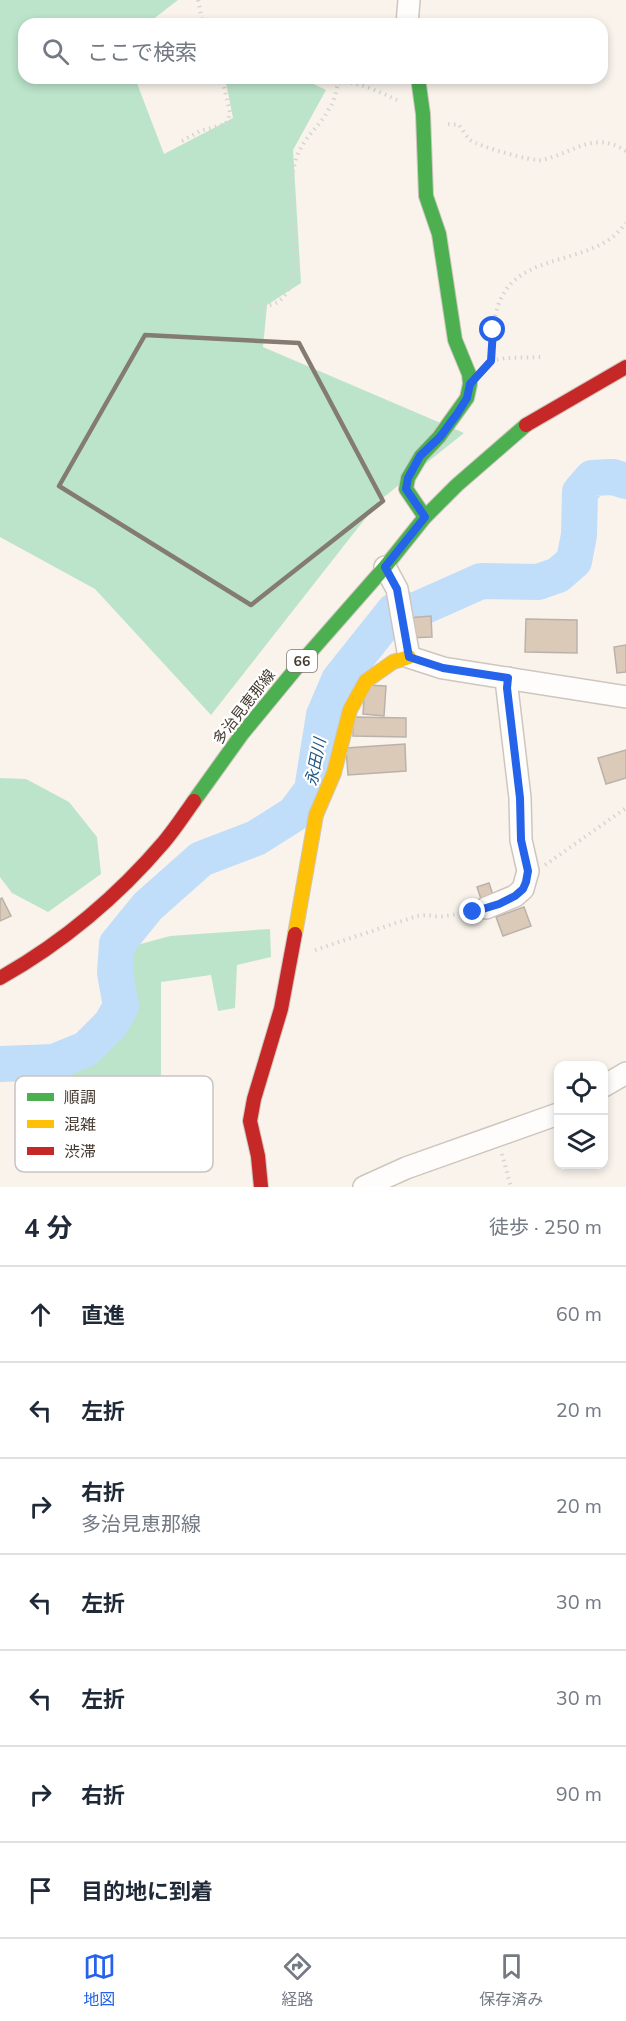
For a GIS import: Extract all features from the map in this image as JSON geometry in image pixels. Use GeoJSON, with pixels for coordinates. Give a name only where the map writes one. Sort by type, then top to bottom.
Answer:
{"type":"FeatureCollection","features":[{"type":"Feature","properties":{"kind":"street"},"geometry":{"type":"LineString","coordinates":[[408,18],[409,0]]}},
{"type":"Feature","properties":{"kind":"street"},"geometry":{"type":"LineString","coordinates":[[419,84],[423,118],[426,196],[430,214],[439,234],[455,340],[469,374],[470,384],[467,398],[457,414],[440,437],[420,456],[408,478],[406,489],[425,517]]}},
{"type":"Feature","properties":{"kind":"street","name":"多治見恵那線"},"geometry":{"type":"LineString","coordinates":[[0,978],[25,964],[118,892],[165,841],[242,734],[425,517],[481,463],[527,424],[626,367]]}},
{"type":"Feature","properties":{"kind":"street"},"geometry":{"type":"LineString","coordinates":[[385,567],[397,589],[409,657]]}},
{"type":"Feature","properties":{"kind":"street"},"geometry":{"type":"LineString","coordinates":[[261,1187],[258,1156],[250,1121],[254,1099],[281,1009],[316,815],[334,773],[350,710],[366,681],[393,662],[409,657],[443,668],[626,697]]}},
{"type":"Feature","properties":{"kind":"street"},"geometry":{"type":"LineString","coordinates":[[486,908],[515,896],[523,889],[528,871],[521,840],[520,798],[507,688],[508,678]]}},
{"type":"Feature","properties":{"kind":"street"},"geometry":{"type":"LineString","coordinates":[[608,1083],[626,1073]]}},
{"type":"Feature","properties":{"kind":"street"},"geometry":{"type":"LineString","coordinates":[[364,1187],[406,1168],[555,1115]]}},
{"type":"Feature","properties":{"kind":"path"},"geometry":{"type":"LineString","coordinates":[[198,0],[202,18]]}},
{"type":"Feature","properties":{"kind":"path"},"geometry":{"type":"LineString","coordinates":[[182,141],[200,131],[225,124],[228,120],[230,113],[223,84]]}},
{"type":"Feature","properties":{"kind":"path"},"geometry":{"type":"LineString","coordinates":[[252,308],[276,304],[289,288],[296,251],[291,202],[292,173],[304,141],[330,108],[338,84]]}},
{"type":"Feature","properties":{"kind":"path"},"geometry":{"type":"LineString","coordinates":[[355,84],[395,99],[423,118],[459,125],[471,141],[490,149],[540,161],[579,146],[597,142],[616,145],[626,151]]}},
{"type":"Feature","properties":{"kind":"path"},"geometry":{"type":"LineString","coordinates":[[491,368],[493,330],[498,307],[509,285],[533,267],[583,252],[610,239],[626,224]]}},
{"type":"Feature","properties":{"kind":"path"},"geometry":{"type":"LineString","coordinates":[[470,384],[491,361],[506,358],[543,357]]}},
{"type":"Feature","properties":{"kind":"path"},"geometry":{"type":"LineString","coordinates":[[528,871],[539,869],[626,808]]}},
{"type":"Feature","properties":{"kind":"path"},"geometry":{"type":"LineString","coordinates":[[291,953],[299,954],[319,950],[417,916],[440,917],[486,908]]}},
{"type":"Feature","properties":{"kind":"path"},"geometry":{"type":"LineString","coordinates":[[497,1136],[511,1187]]}},
{"type":"Feature","properties":{"kind":"highlighted area"},"geometry":{"type":"Polygon","coordinates":[[[145,335],[299,343],[383,501],[251,605],[59,486],[145,335]]]}},
{"type":"Feature","properties":{"kind":"green space"},"geometry":{"type":"Polygon","coordinates":[[[0,0],[178,0],[155,18],[18,18],[18,84],[137,84],[164,154],[233,118],[226,84],[314,84],[326,90],[293,150],[301,283],[267,305],[263,347],[464,433],[379,501],[211,715],[95,589],[0,537],[0,0]]]}},
{"type":"Feature","properties":{"kind":"green space"},"geometry":{"type":"Polygon","coordinates":[[[0,778],[26,779],[69,802],[97,837],[101,874],[48,912],[12,893],[0,877],[0,778]]]}},
{"type":"Feature","properties":{"kind":"green space"},"geometry":{"type":"Polygon","coordinates":[[[270,929],[271,957],[237,965],[235,1008],[218,1011],[211,975],[161,982],[161,1076],[29,1076],[29,1074],[58,1069],[90,1058],[114,1036],[132,1005],[130,947],[170,936],[270,929]]]}},
{"type":"Feature","properties":{"kind":"building"},"geometry":{"type":"Polygon","coordinates":[[[431,616],[432,637],[408,638],[407,618],[431,616]]]}},
{"type":"Feature","properties":{"kind":"building"},"geometry":{"type":"Polygon","coordinates":[[[526,619],[577,620],[577,653],[525,652],[526,619]]]}},
{"type":"Feature","properties":{"kind":"building"},"geometry":{"type":"Polygon","coordinates":[[[626,645],[626,672],[617,673],[614,647],[626,645]]]}},
{"type":"Feature","properties":{"kind":"building"},"geometry":{"type":"Polygon","coordinates":[[[365,685],[386,686],[384,716],[363,714],[365,685]]]}},
{"type":"Feature","properties":{"kind":"building"},"geometry":{"type":"Polygon","coordinates":[[[353,717],[406,718],[406,737],[353,736],[353,717]]]}},
{"type":"Feature","properties":{"kind":"building"},"geometry":{"type":"Polygon","coordinates":[[[405,744],[406,771],[348,775],[346,748],[405,744]]]}},
{"type":"Feature","properties":{"kind":"building"},"geometry":{"type":"Polygon","coordinates":[[[626,750],[626,778],[606,784],[598,758],[626,750]]]}},
{"type":"Feature","properties":{"kind":"building"},"geometry":{"type":"Polygon","coordinates":[[[489,883],[494,898],[482,902],[477,887],[489,883]]]}},
{"type":"Feature","properties":{"kind":"building"},"geometry":{"type":"Polygon","coordinates":[[[2,898],[11,916],[0,921],[0,899],[2,898]]]}},
{"type":"Feature","properties":{"kind":"building"},"geometry":{"type":"Polygon","coordinates":[[[524,907],[531,926],[503,936],[496,917],[524,907]]]}},
{"type":"Feature","properties":{"kind":"waterway","name":"永田川"},"geometry":{"type":"LineString","coordinates":[[0,1064],[54,1062],[86,1049],[111,1024],[121,1006],[115,973],[117,944],[148,906],[201,859],[256,838],[294,814],[312,790],[324,715],[339,680],[394,611],[416,610],[481,581],[538,582],[558,575],[574,561],[579,535],[580,492],[592,478],[613,477],[626,481]]}},
{"type":"Feature","properties":{"kind":"traffic: fast"},"geometry":{"type":"LineString","coordinates":[[419,84],[423,114],[426,196],[439,234],[455,340],[469,374],[470,384],[467,398],[439,437],[421,456],[408,478],[406,489],[425,517]]}},
{"type":"Feature","properties":{"kind":"traffic: fast"},"geometry":{"type":"LineString","coordinates":[[194,801],[242,734],[425,517],[457,485],[526,425]]}},
{"type":"Feature","properties":{"kind":"traffic: slow"},"geometry":{"type":"LineString","coordinates":[[295,934],[316,815],[334,773],[350,710],[366,681],[393,662],[409,657]]}},
{"type":"Feature","properties":{"kind":"traffic: jam"},"geometry":{"type":"LineString","coordinates":[[526,425],[626,367]]}},
{"type":"Feature","properties":{"kind":"traffic: jam"},"geometry":{"type":"LineString","coordinates":[[0,978],[45,950],[108,900],[164,842],[194,801]]}},
{"type":"Feature","properties":{"kind":"traffic: jam"},"geometry":{"type":"LineString","coordinates":[[261,1187],[258,1156],[250,1121],[254,1099],[281,1009],[295,934]]}},
{"type":"Feature","properties":{"kind":"route"},"geometry":{"type":"LineString","coordinates":[[473,912],[515,896],[523,889],[528,871],[521,840],[520,798],[507,688],[508,678],[443,668],[409,657],[397,589],[385,567],[425,517],[406,489],[408,478],[420,456],[440,437],[457,414],[467,398],[470,384],[491,361],[493,330]]}}]}
